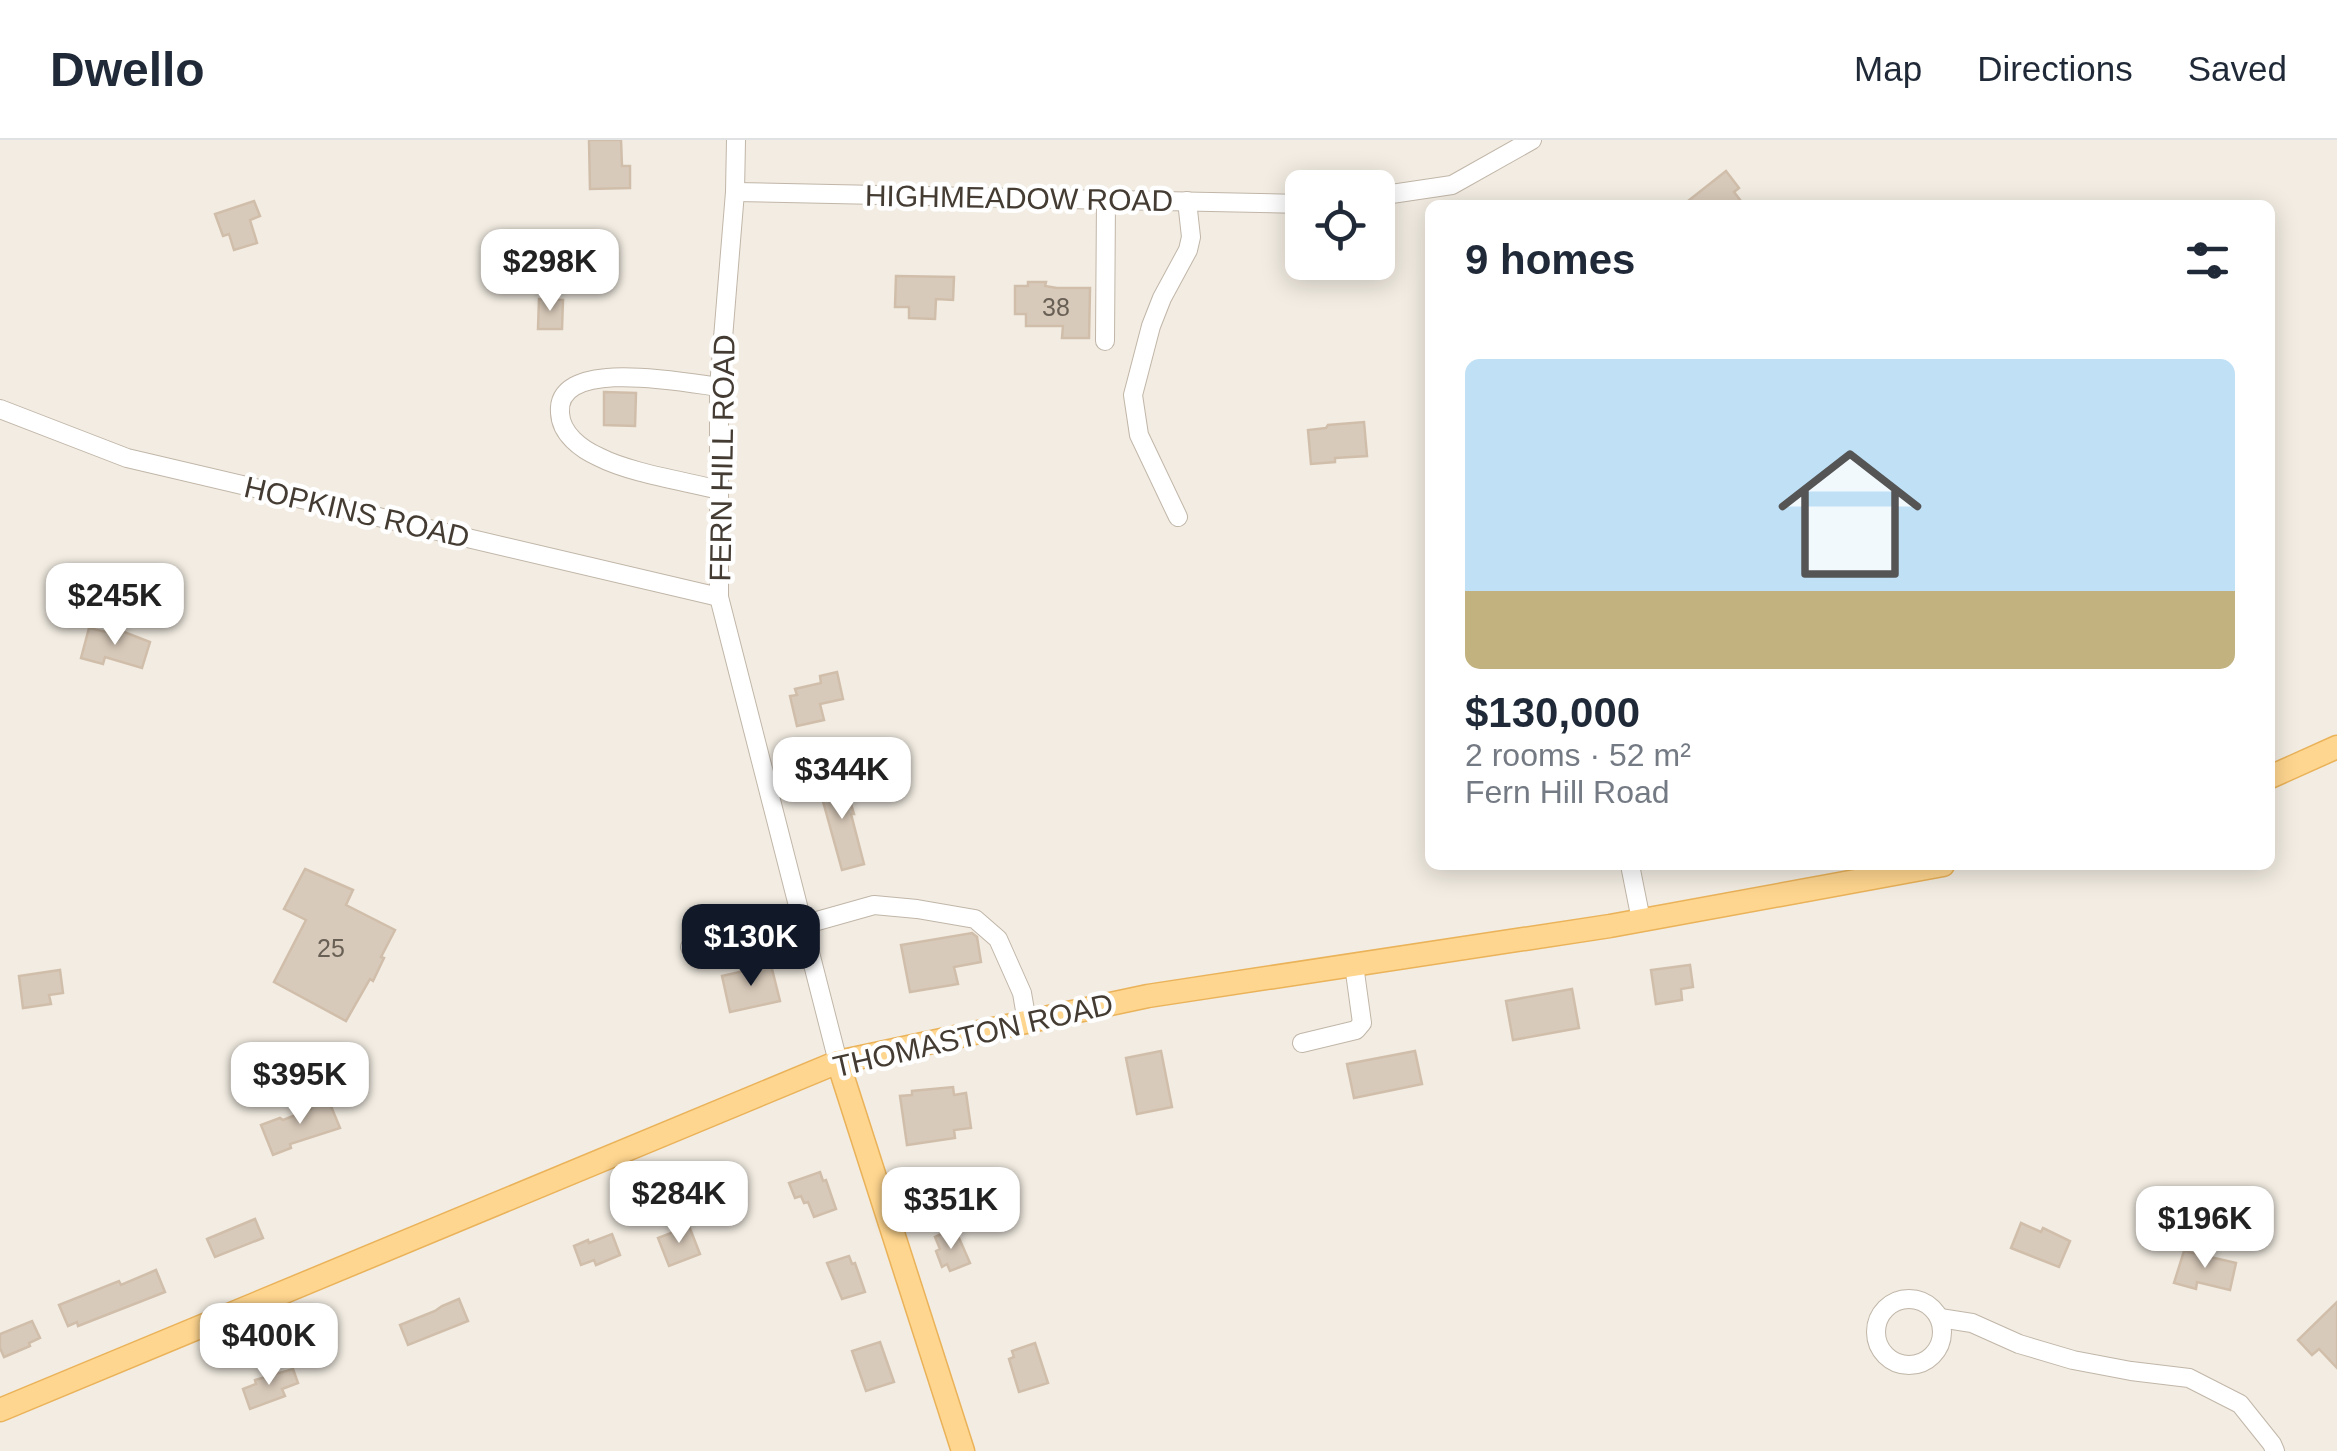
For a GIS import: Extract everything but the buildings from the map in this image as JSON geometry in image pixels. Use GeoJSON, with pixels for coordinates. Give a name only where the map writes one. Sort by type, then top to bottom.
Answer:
{"type":"FeatureCollection","features":[{"type":"Feature","properties":{"kind":"main road"},"geometry":{"type":"LineString","coordinates":[[2275,775],[2337,747]]}},
{"type":"Feature","properties":{"kind":"main road","name":"THOMASTON ROAD"},"geometry":{"type":"LineString","coordinates":[[0,1410],[838,1062],[1148,996],[1641,920],[1916,870]]}},
{"type":"Feature","properties":{"kind":"main road"},"geometry":{"type":"LineString","coordinates":[[838,1062],[963,1451]]}},
{"type":"Feature","properties":{"kind":"street","name":"FERN HILL ROAD"},"geometry":{"type":"LineString","coordinates":[[736,140],[736,192],[719,386],[719,597],[838,1062]]}},
{"type":"Feature","properties":{"kind":"street"},"geometry":{"type":"LineString","coordinates":[[1395,193],[1452,185],[1532,140]]}},
{"type":"Feature","properties":{"kind":"street","name":"HIGHMEADOW ROAD"},"geometry":{"type":"LineString","coordinates":[[736,192],[1285,204]]}},
{"type":"Feature","properties":{"kind":"street"},"geometry":{"type":"LineString","coordinates":[[1105,341],[1106,200]]}},
{"type":"Feature","properties":{"kind":"street"},"geometry":{"type":"LineString","coordinates":[[1178,518],[1139,435],[1133,395],[1150,326],[1192,237],[1186,201]]}},
{"type":"Feature","properties":{"kind":"street"},"geometry":{"type":"LineString","coordinates":[[719,386],[612,376],[583,380],[566,393],[559,408],[562,427],[595,456],[719,490]]}},
{"type":"Feature","properties":{"kind":"street","name":"HOPKINS ROAD"},"geometry":{"type":"LineString","coordinates":[[0,410],[126,458],[719,597]]}},
{"type":"Feature","properties":{"kind":"street"},"geometry":{"type":"LineString","coordinates":[[1631,870],[1641,920]]}},
{"type":"Feature","properties":{"kind":"street"},"geometry":{"type":"LineString","coordinates":[[690,947],[803,925],[874,905],[975,919],[998,939],[1022,993],[1027,1022]]}},
{"type":"Feature","properties":{"kind":"street"},"geometry":{"type":"LineString","coordinates":[[1302,1043],[1356,1030],[1362,1022],[1354,965]]}},
{"type":"Feature","properties":{"kind":"street"},"geometry":{"type":"LineString","coordinates":[[1940,1318],[1972,1322],[2019,1344],[2073,1360],[2189,1378],[2240,1404],[2275,1451]]}}]}
